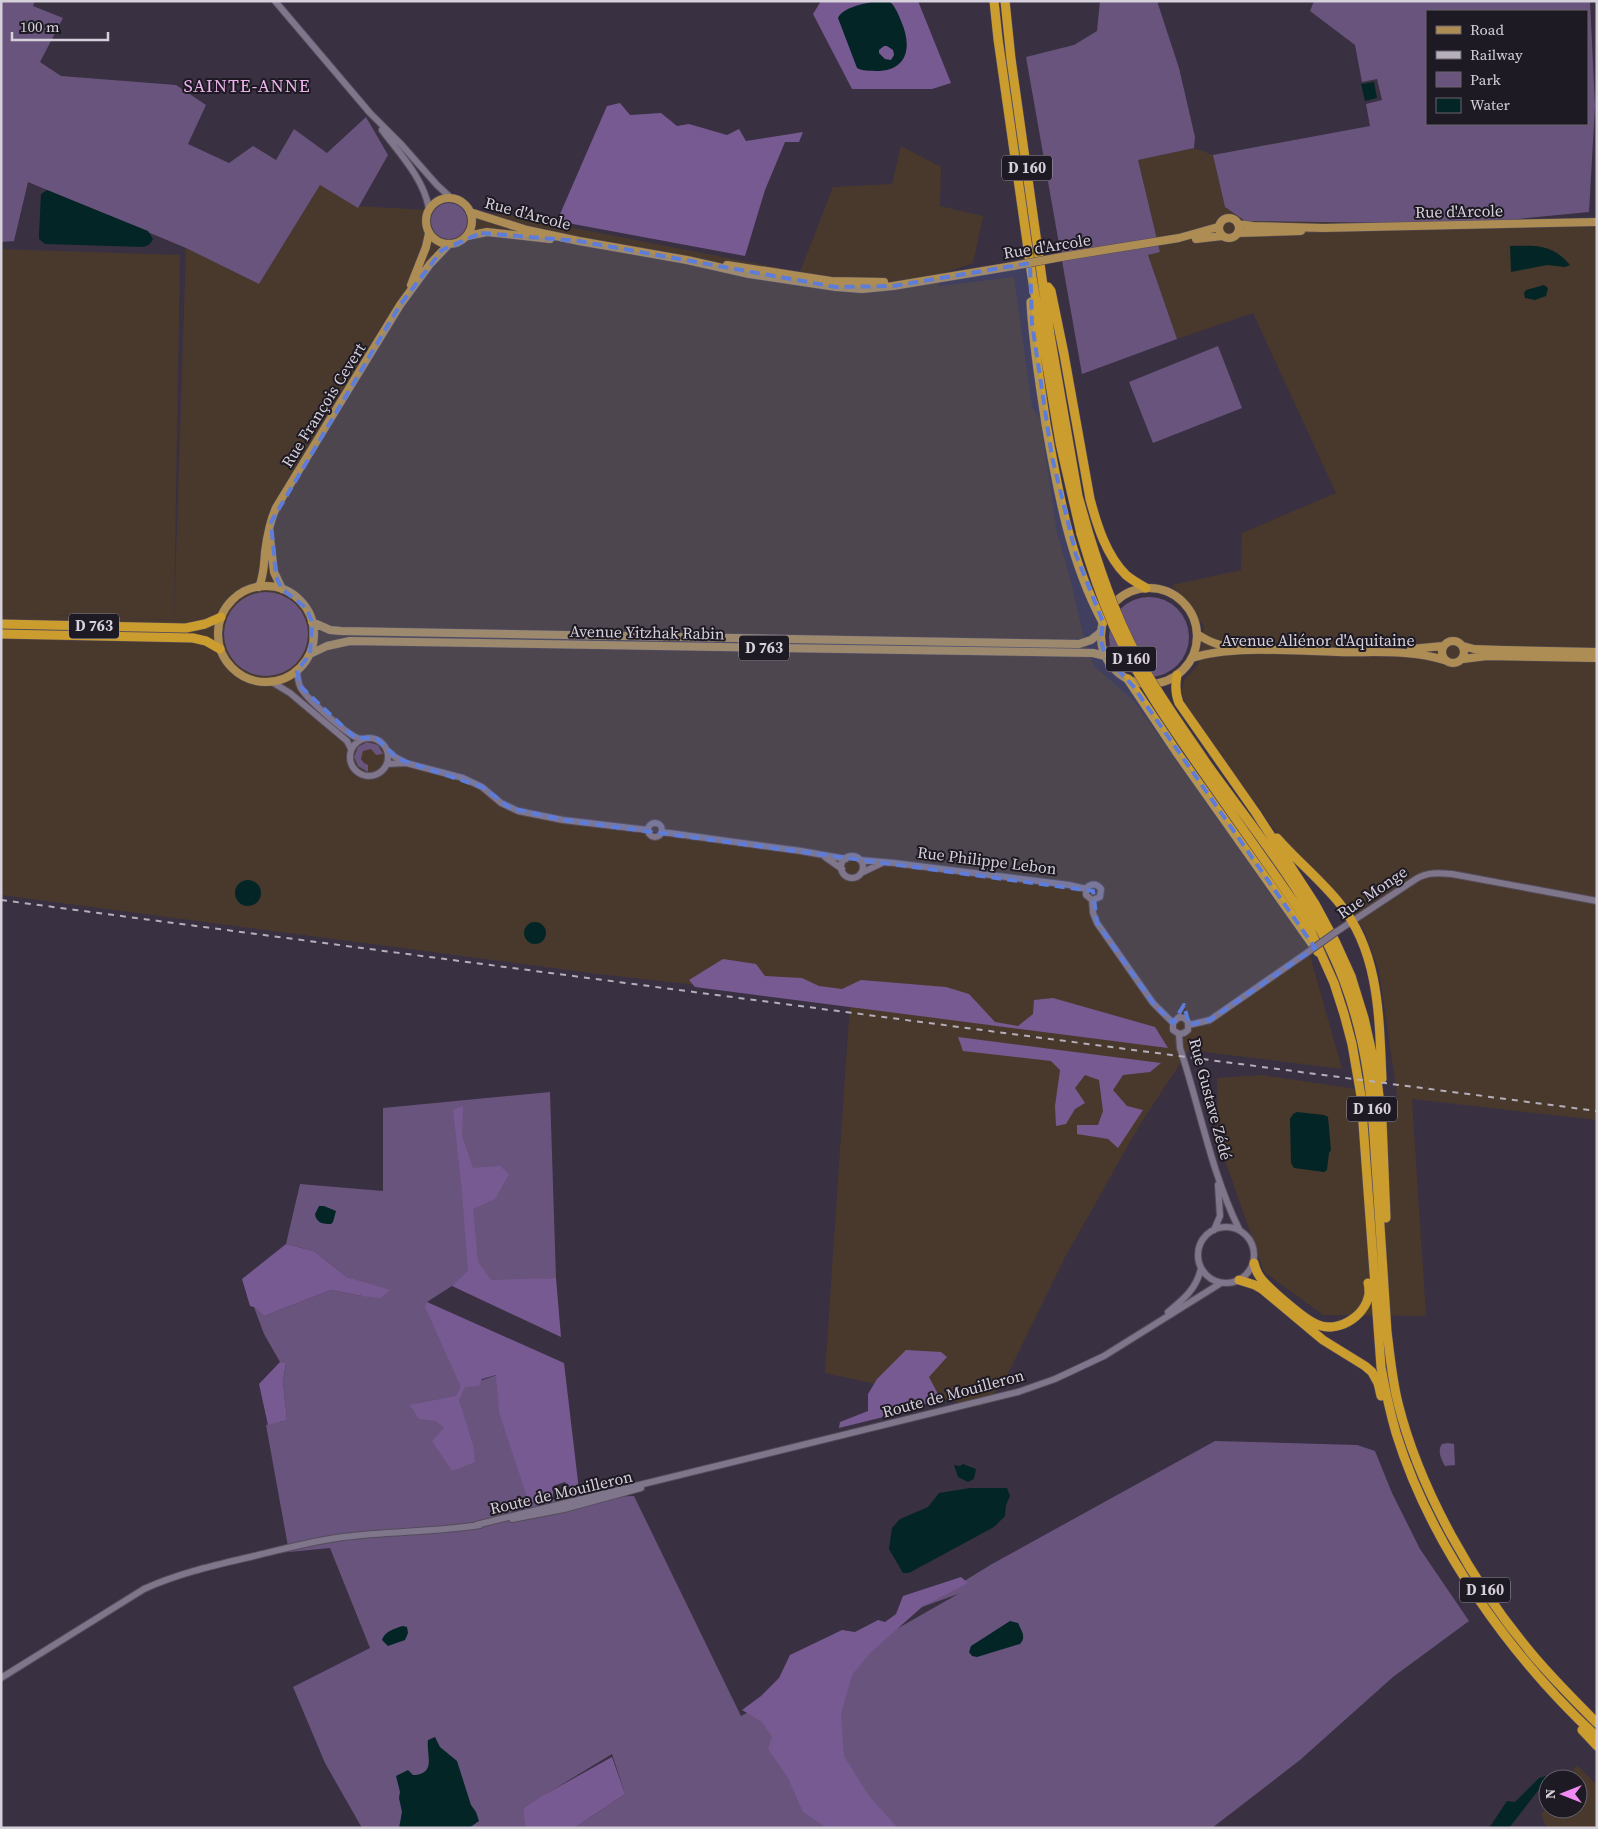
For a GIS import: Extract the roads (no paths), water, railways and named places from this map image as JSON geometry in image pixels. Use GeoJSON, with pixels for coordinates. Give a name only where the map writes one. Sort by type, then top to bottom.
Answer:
{"type":"FeatureCollection","features":[{"type":"Feature","properties":{"kind":"highway","name":"D 160"},"geometry":{"type":"LineString","coordinates":[[994,1],[1032,277],[1060,443],[1084,533],[1115,608],[1148,674],[1206,770],[1305,918],[1324,960],[1344,1014],[1352,1044],[1361,1096],[1381,1367],[1390,1411],[1409,1469],[1451,1555],[1486,1610],[1529,1658],[1597,1723]]}},
{"type":"Feature","properties":{"kind":"highway","name":"D 160"},"geometry":{"type":"LineString","coordinates":[[1005,1],[1010,50],[1043,278],[1084,533]]}},
{"type":"Feature","properties":{"kind":"highway","name":"D 160"},"geometry":{"type":"LineString","coordinates":[[1032,277],[1030,290],[1032,323],[1044,410],[1059,494],[1076,555],[1094,604],[1103,622]]}},
{"type":"Feature","properties":{"kind":"highway"},"geometry":{"type":"LineString","coordinates":[[1043,278],[1051,291],[1095,519],[1112,557],[1127,576],[1146,588]]}},
{"type":"Feature","properties":{"kind":"highway","name":"D 763"},"geometry":{"type":"LineString","coordinates":[[1,624],[186,628],[205,624],[221,617]]}},
{"type":"Feature","properties":{"kind":"highway","name":"D 763"},"geometry":{"type":"LineString","coordinates":[[1,634],[193,638],[206,641],[220,648]]}},
{"type":"Feature","properties":{"kind":"highway","name":"D 160"},"geometry":{"type":"LineString","coordinates":[[1178,675],[1175,687],[1179,703],[1256,813]]}},
{"type":"Feature","properties":{"kind":"highway"},"geometry":{"type":"LineString","coordinates":[[1128,679],[1178,754],[1293,915],[1309,942],[1324,960]]}},
{"type":"Feature","properties":{"kind":"highway","name":"D 160"},"geometry":{"type":"LineString","coordinates":[[1206,770],[1312,914],[1343,979],[1354,1010],[1363,1042],[1371,1094],[1387,1332],[1393,1380],[1407,1434],[1418,1464],[1447,1526],[1469,1565],[1529,1658],[1553,1692],[1597,1737]]}},
{"type":"Feature","properties":{"kind":"highway"},"geometry":{"type":"LineString","coordinates":[[1256,813],[1287,849],[1322,883],[1352,921],[1367,954],[1376,990],[1384,1109],[1382,1121]]}},
{"type":"Feature","properties":{"kind":"highway"},"geometry":{"type":"LineString","coordinates":[[1256,813],[1315,904],[1345,961],[1359,1000],[1371,1044],[1382,1121],[1388,1252],[1383,1268]]}},
{"type":"Feature","properties":{"kind":"highway"},"geometry":{"type":"LineString","coordinates":[[1254,1263],[1257,1272],[1266,1283],[1309,1320],[1324,1327],[1343,1325],[1360,1312],[1369,1294],[1368,1275],[1372,1263]]}},
{"type":"Feature","properties":{"kind":"highway"},"geometry":{"type":"LineString","coordinates":[[1239,1280],[1255,1285],[1323,1340],[1365,1366],[1375,1377],[1382,1401],[1390,1411]]}},
{"type":"Feature","properties":{"kind":"highway","name":"D 160"},"geometry":{"type":"LineString","coordinates":[[1529,1658],[1551,1668],[1597,1717]]}},
{"type":"Feature","properties":{"kind":"highway","name":"D 160"},"geometry":{"type":"LineString","coordinates":[[1529,1658],[1537,1682],[1597,1746]]}},
{"type":"Feature","properties":{"kind":"main road"},"geometry":{"type":"LineString","coordinates":[[451,198],[462,202],[470,212],[472,224],[467,236],[462,240],[449,244],[441,243],[429,233],[426,221],[429,209],[438,200],[451,198]]}},
{"type":"Feature","properties":{"kind":"main road","name":"Rue d'Arcole"},"geometry":{"type":"LineString","coordinates":[[470,212],[527,230],[579,241],[687,260],[832,281],[919,282],[1179,238],[1218,227]]}},
{"type":"Feature","properties":{"kind":"main road"},"geometry":{"type":"LineString","coordinates":[[1225,218],[1233,218],[1238,224],[1238,233],[1231,238],[1222,236],[1218,227],[1225,218]]}},
{"type":"Feature","properties":{"kind":"main road","name":"Rue d'Arcole"},"geometry":{"type":"LineString","coordinates":[[1238,224],[1322,228],[1593,222]]}},
{"type":"Feature","properties":{"kind":"main road","name":"Rue d'Arcole"},"geometry":{"type":"LineString","coordinates":[[1238,233],[1290,232],[1322,228]]}},
{"type":"Feature","properties":{"kind":"main road","name":"Rue d'Arcole"},"geometry":{"type":"LineString","coordinates":[[467,236],[487,232],[579,241]]}},
{"type":"Feature","properties":{"kind":"main road","name":"Rue François Cevert"},"geometry":{"type":"LineString","coordinates":[[408,293],[426,247],[429,233]]}},
{"type":"Feature","properties":{"kind":"main road","name":"Rue d'Arcole"},"geometry":{"type":"LineString","coordinates":[[1179,238],[1222,236]]}},
{"type":"Feature","properties":{"kind":"main road","name":"Rue François Cevert"},"geometry":{"type":"LineString","coordinates":[[259,587],[263,578],[265,550],[271,522],[277,506],[408,293],[437,256],[449,244]]}},
{"type":"Feature","properties":{"kind":"main road","name":"Rue François Cevert"},"geometry":{"type":"LineString","coordinates":[[269,534],[274,572],[282,589]]}},
{"type":"Feature","properties":{"kind":"main road"},"geometry":{"type":"LineString","coordinates":[[271,586],[282,589],[296,597],[306,608],[312,622],[314,639],[310,654],[297,671],[285,678],[272,682],[258,682],[234,671],[226,661],[220,648],[218,633],[221,617],[227,606],[247,590],[271,586]]}},
{"type":"Feature","properties":{"kind":"main road"},"geometry":{"type":"LineString","coordinates":[[1146,588],[1168,592],[1181,600],[1190,612],[1197,634],[1192,658],[1178,675],[1159,683],[1138,683],[1128,679],[1116,671],[1105,656],[1103,648],[1101,632],[1108,611],[1120,599],[1134,590],[1146,588]]}},
{"type":"Feature","properties":{"kind":"main road","name":"Avenue Yitzhak Rabin"},"geometry":{"type":"LineString","coordinates":[[312,622],[330,630],[341,631],[1079,644],[1091,640],[1101,632]]}},
{"type":"Feature","properties":{"kind":"main road","name":"Avenue Aliénor d'Aquitaine"},"geometry":{"type":"LineString","coordinates":[[1197,634],[1211,643],[1221,646],[1416,649],[1444,646]]}},
{"type":"Feature","properties":{"kind":"main road"},"geometry":{"type":"LineString","coordinates":[[1462,659],[1465,653],[1463,646],[1459,642],[1452,640],[1444,646],[1442,653],[1444,660],[1454,664],[1462,659],[1487,656],[1597,658]]}},
{"type":"Feature","properties":{"kind":"main road","name":"Avenue Yitzhak Rabin"},"geometry":{"type":"LineString","coordinates":[[310,654],[337,643],[359,641],[1093,653],[1105,656]]}},
{"type":"Feature","properties":{"kind":"main road"},"geometry":{"type":"LineString","coordinates":[[1463,646],[1503,650],[1597,652]]}},
{"type":"Feature","properties":{"kind":"main road","name":"Avenue Aliénor d'Aquitaine"},"geometry":{"type":"LineString","coordinates":[[1192,658],[1222,652],[1281,651],[1417,653],[1444,660]]}},
{"type":"Feature","properties":{"kind":"street"},"geometry":{"type":"LineString","coordinates":[[275,1],[370,113],[451,198]]}},
{"type":"Feature","properties":{"kind":"street"},"geometry":{"type":"LineString","coordinates":[[370,113],[421,185],[427,198],[429,209]]}},
{"type":"Feature","properties":{"kind":"street"},"geometry":{"type":"LineString","coordinates":[[297,671],[298,682],[303,692],[349,734],[360,739],[377,739],[395,757],[406,763],[463,778],[482,787],[501,803],[518,811],[563,820],[648,830],[655,837],[659,836],[662,832]]}},
{"type":"Feature","properties":{"kind":"street"},"geometry":{"type":"LineString","coordinates":[[272,682],[290,693],[347,741],[351,749]]}},
{"type":"Feature","properties":{"kind":"street"},"geometry":{"type":"LineString","coordinates":[[360,739],[351,749],[349,756],[352,767],[363,776],[375,775],[383,771],[387,764],[387,750]]}},
{"type":"Feature","properties":{"kind":"street"},"geometry":{"type":"LineString","coordinates":[[387,764],[406,763]]}},
{"type":"Feature","properties":{"kind":"street"},"geometry":{"type":"LineString","coordinates":[[648,830],[649,826],[656,823],[661,826],[662,832]]}},
{"type":"Feature","properties":{"kind":"street"},"geometry":{"type":"LineString","coordinates":[[662,832],[846,859],[854,857],[860,860],[863,867],[861,873]]}},
{"type":"Feature","properties":{"kind":"street"},"geometry":{"type":"LineString","coordinates":[[820,854],[842,869]]}},
{"type":"Feature","properties":{"kind":"street"},"geometry":{"type":"LineString","coordinates":[[846,859],[842,863],[842,869],[845,875],[851,878],[884,863]]}},
{"type":"Feature","properties":{"kind":"street","name":"Rue Philippe Lebon"},"geometry":{"type":"LineString","coordinates":[[860,860],[1061,884],[1086,889]]}},
{"type":"Feature","properties":{"kind":"street","name":"Rue Monge"},"geometry":{"type":"LineString","coordinates":[[1189,1025],[1210,1020],[1352,921],[1422,875],[1452,874],[1597,901]]}},
{"type":"Feature","properties":{"kind":"street"},"geometry":{"type":"LineString","coordinates":[[1089,885],[1098,885],[1101,889],[1100,897],[1092,900],[1086,895],[1086,889],[1089,885]]}},
{"type":"Feature","properties":{"kind":"street","name":"Rue Gustave Zédé"},"geometry":{"type":"LineString","coordinates":[[1092,900],[1096,923],[1153,1002],[1173,1022]]}},
{"type":"Feature","properties":{"kind":"street"},"geometry":{"type":"LineString","coordinates":[[1182,1017],[1187,1020],[1189,1025],[1186,1032],[1179,1034],[1173,1030],[1173,1022],[1176,1018],[1182,1017]]}},
{"type":"Feature","properties":{"kind":"street","name":"Rue Gustave Zédé"},"geometry":{"type":"LineString","coordinates":[[1179,1034],[1180,1048],[1217,1171],[1239,1229]]}},
{"type":"Feature","properties":{"kind":"street","name":"Rue Gustave Zédé"},"geometry":{"type":"LineString","coordinates":[[1214,1230],[1220,1216],[1217,1171]]}},
{"type":"Feature","properties":{"kind":"street"},"geometry":{"type":"LineString","coordinates":[[1152,1325],[1188,1294],[1198,1281],[1201,1268],[1199,1247],[1206,1236],[1222,1227],[1239,1229],[1249,1238],[1255,1254],[1254,1263],[1245,1276],[1239,1280],[1221,1283],[1213,1280],[1201,1268]]}},
{"type":"Feature","properties":{"kind":"street"},"geometry":{"type":"LineString","coordinates":[[1152,1325],[1221,1283]]}},
{"type":"Feature","properties":{"kind":"street","name":"Route de Mouilleron"},"geometry":{"type":"LineString","coordinates":[[1,1678],[137,1593],[166,1579],[195,1570],[282,1549],[343,1537],[476,1525],[529,1517],[564,1509],[624,1493],[682,1474],[1018,1392],[1055,1379],[1104,1356],[1152,1325]]}},
{"type":"Feature","properties":{"kind":"water"},"geometry":{"type":"Polygon","coordinates":[[[875,1],[889,1],[893,5],[904,30],[907,47],[901,62],[895,67],[887,70],[867,71],[857,68],[838,18],[844,11],[875,1]],[[887,46],[879,50],[879,53],[885,59],[891,60],[894,55],[893,50],[887,46]]]}},
{"type":"Feature","properties":{"kind":"water"},"geometry":{"type":"Polygon","coordinates":[[[1374,82],[1377,98],[1365,101],[1361,84],[1374,82]]]}},
{"type":"Feature","properties":{"kind":"water"},"geometry":{"type":"Polygon","coordinates":[[[47,190],[148,231],[153,239],[150,244],[144,247],[45,244],[39,239],[39,234],[41,194],[47,190]]]}},
{"type":"Feature","properties":{"kind":"water"},"geometry":{"type":"Polygon","coordinates":[[[1510,246],[1535,246],[1549,249],[1570,265],[1565,267],[1547,265],[1511,272],[1510,246]]]}},
{"type":"Feature","properties":{"kind":"water"},"geometry":{"type":"Polygon","coordinates":[[[1544,285],[1548,288],[1546,296],[1535,300],[1525,298],[1524,293],[1526,290],[1544,285]]]}},
{"type":"Feature","properties":{"kind":"water"},"geometry":{"type":"Polygon","coordinates":[[[248,880],[258,883],[261,893],[258,903],[248,906],[238,903],[235,893],[238,883],[248,880]]]}},
{"type":"Feature","properties":{"kind":"water"},"geometry":{"type":"Polygon","coordinates":[[[535,922],[543,925],[546,933],[543,941],[535,944],[527,941],[524,933],[527,925],[535,922]]]}},
{"type":"Feature","properties":{"kind":"water"},"geometry":{"type":"Polygon","coordinates":[[[1297,1112],[1328,1117],[1331,1150],[1327,1170],[1324,1172],[1294,1168],[1291,1163],[1290,1119],[1297,1112]]]}},
{"type":"Feature","properties":{"kind":"water"},"geometry":{"type":"Polygon","coordinates":[[[319,1206],[336,1211],[331,1224],[318,1221],[315,1214],[319,1206]]]}},
{"type":"Feature","properties":{"kind":"water"},"geometry":{"type":"Polygon","coordinates":[[[963,1464],[976,1469],[974,1479],[968,1482],[958,1477],[954,1465],[960,1466],[963,1464]]]}},
{"type":"Feature","properties":{"kind":"water"},"geometry":{"type":"Polygon","coordinates":[[[970,1488],[1007,1488],[1010,1496],[1006,1505],[1005,1516],[994,1527],[909,1573],[903,1573],[889,1549],[892,1528],[900,1519],[928,1507],[939,1493],[970,1488]]]}},
{"type":"Feature","properties":{"kind":"water"},"geometry":{"type":"Polygon","coordinates":[[[1010,1621],[1018,1623],[1022,1631],[1023,1639],[1020,1644],[977,1657],[972,1656],[969,1652],[971,1646],[1010,1621]]]}},
{"type":"Feature","properties":{"kind":"water"},"geometry":{"type":"Polygon","coordinates":[[[403,1626],[407,1627],[408,1633],[405,1640],[388,1646],[382,1640],[393,1629],[403,1626]]]}},
{"type":"Feature","properties":{"kind":"water"},"geometry":{"type":"Polygon","coordinates":[[[435,1737],[440,1747],[457,1761],[471,1805],[479,1821],[469,1828],[399,1828],[402,1812],[396,1776],[408,1770],[413,1775],[425,1771],[429,1763],[428,1740],[435,1737]]]}},
{"type":"Feature","properties":{"kind":"water"},"geometry":{"type":"Polygon","coordinates":[[[1538,1779],[1538,1791],[1509,1828],[1489,1828],[1507,1801],[1515,1802],[1538,1779]]]}},
{"type":"Feature","properties":{"kind":"railway"},"geometry":{"type":"LineString","coordinates":[[1,900],[1597,1111]]}},
{"type":"Feature","properties":{"kind":"district","name":"SAINTE-ANNE"},"geometry":{"type":"Point","coordinates":[247,86]}}]}
